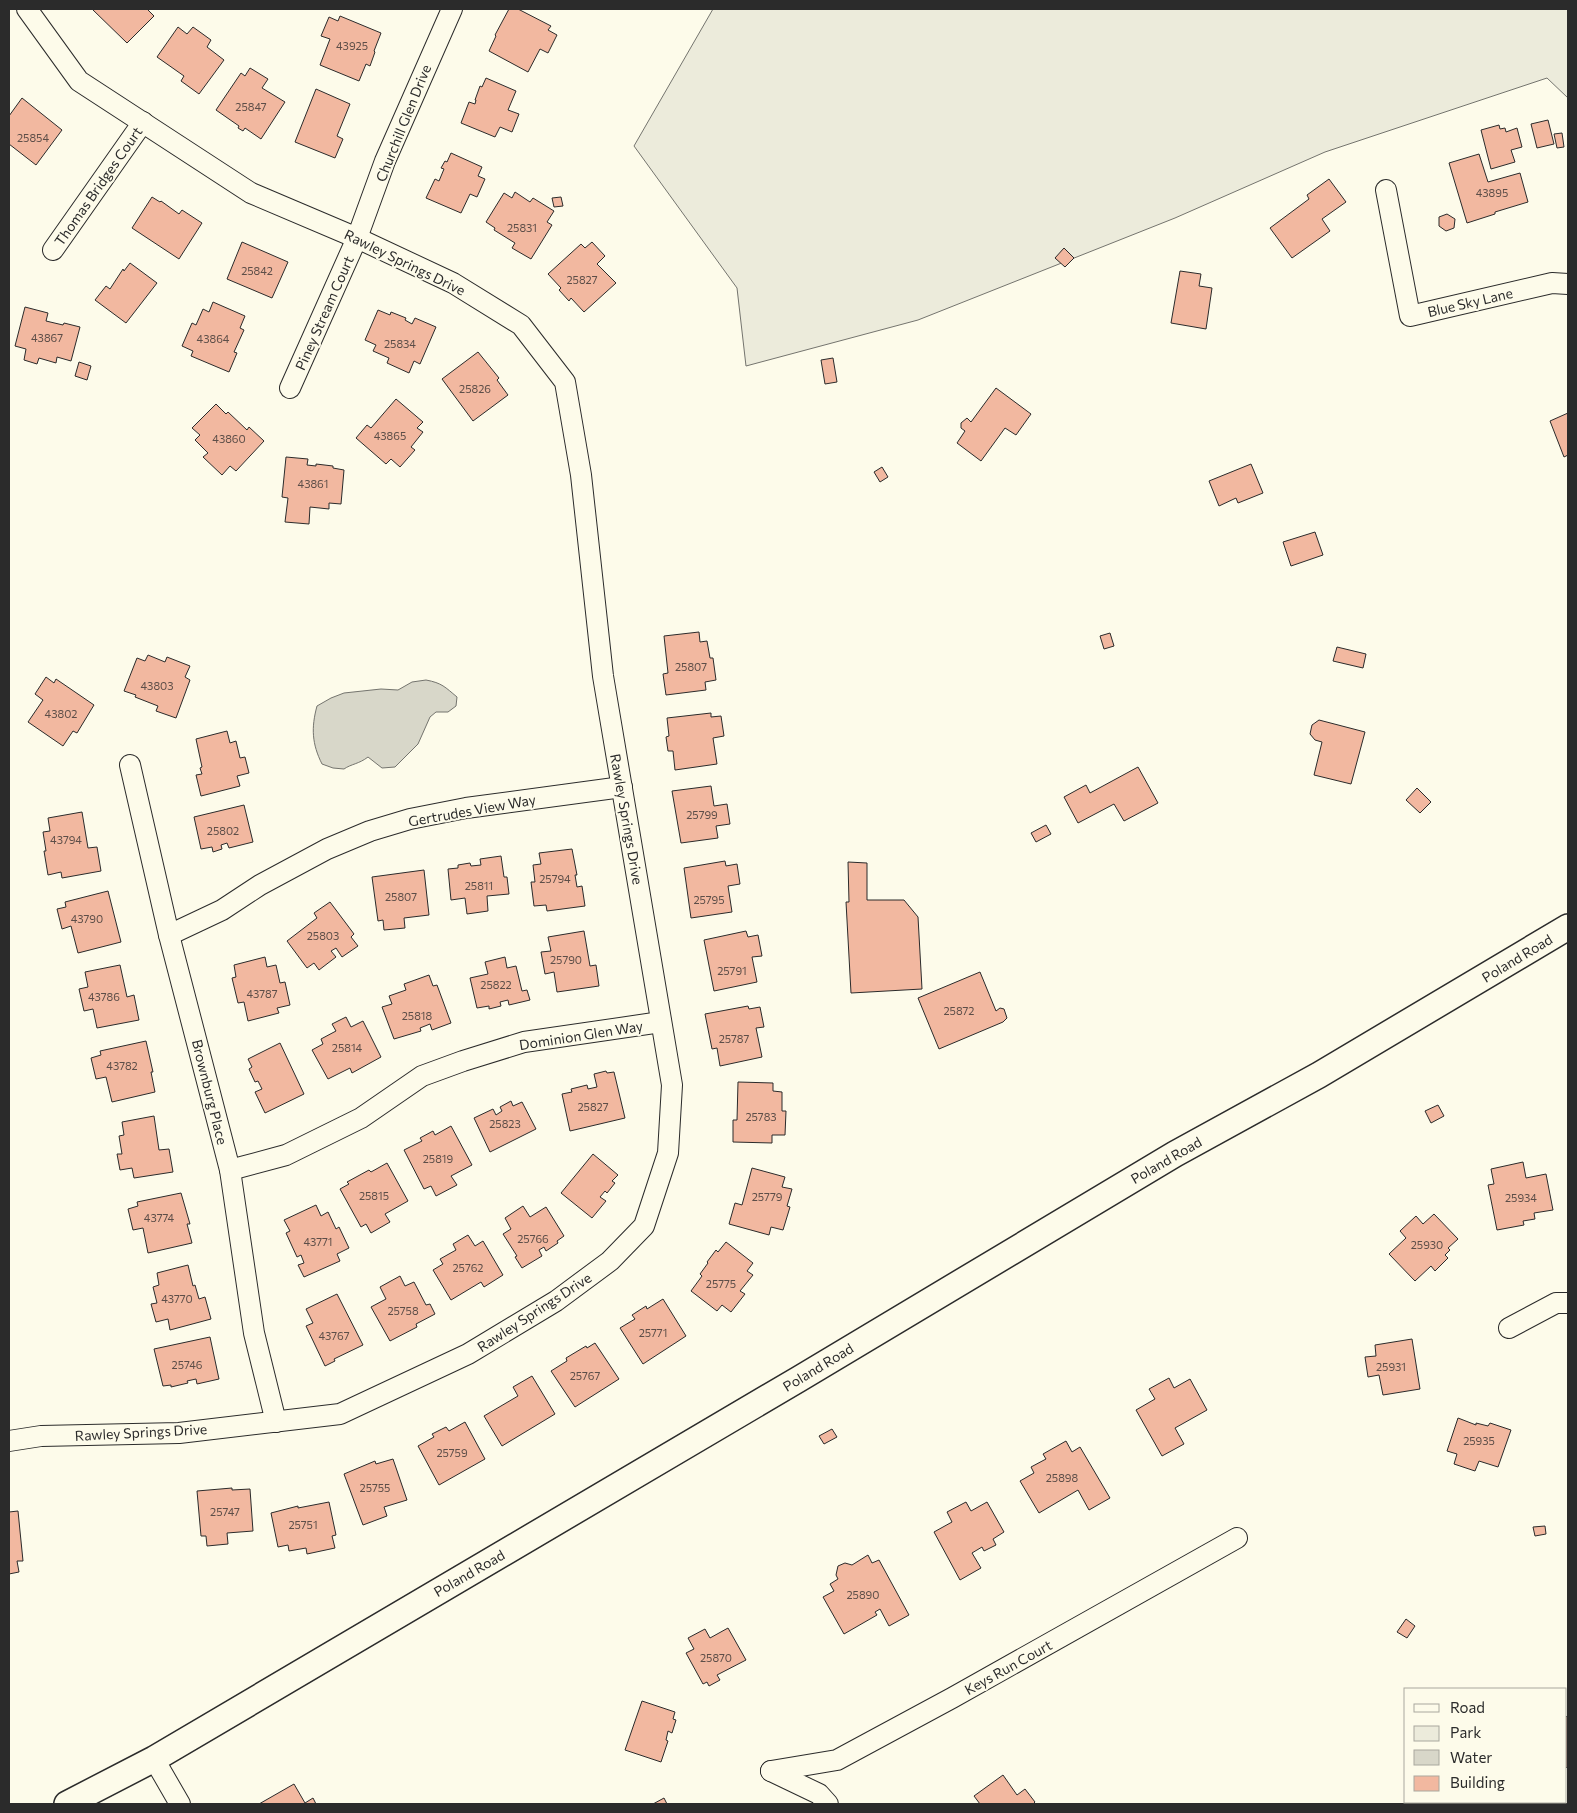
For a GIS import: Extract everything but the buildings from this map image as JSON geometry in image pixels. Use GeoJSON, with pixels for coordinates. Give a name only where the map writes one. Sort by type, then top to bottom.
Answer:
{"type":"FeatureCollection","features":[{"type":"Feature","properties":{"kind":"street","name":"Rawley Springs Drive"},"geometry":{"type":"LineString","coordinates":[[9,1442],[41,1436],[180,1433],[340,1414],[468,1354],[556,1301],[610,1261],[644,1226],[668,1154],[672,1085],[603,676],[581,475],[565,382],[521,325],[452,283],[357,238],[251,193],[79,81],[27,9]]}},
{"type":"Feature","properties":{"kind":"street","name":"Churchill Glen Drive"},"geometry":{"type":"LineString","coordinates":[[357,238],[385,162],[452,9]]}},
{"type":"Feature","properties":{"kind":"street","name":"Thomas Bridges Court"},"geometry":{"type":"LineString","coordinates":[[53,250],[142,122]]}},
{"type":"Feature","properties":{"kind":"street","name":"Blue Sky Lane"},"geometry":{"type":"LineString","coordinates":[[1386,190],[1410,316],[1552,283],[1568,284]]}},
{"type":"Feature","properties":{"kind":"street","name":"Piney Stream Court"},"geometry":{"type":"LineString","coordinates":[[290,388],[357,238]]}},
{"type":"Feature","properties":{"kind":"street","name":"Brownburg Place"},"geometry":{"type":"LineString","coordinates":[[130,765],[169,935],[230,1170],[254,1333],[276,1422]]}},
{"type":"Feature","properties":{"kind":"street","name":"Gertrudes View Way"},"geometry":{"type":"LineString","coordinates":[[169,935],[222,910],[260,885],[327,849],[370,831],[410,819],[466,808],[622,787]]}},
{"type":"Feature","properties":{"kind":"street","name":"Poland Road"},"geometry":{"type":"LineString","coordinates":[[67,1804],[154,1759],[782,1389],[1166,1159],[1319,1075],[1568,927]]}},
{"type":"Feature","properties":{"kind":"street","name":"Dominion Glen Way"},"geometry":{"type":"LineString","coordinates":[[230,1170],[286,1155],[361,1118],[422,1076],[463,1061],[524,1042],[662,1022]]}},
{"type":"Feature","properties":{"kind":"street"},"geometry":{"type":"LineString","coordinates":[[1509,1328],[1556,1303],[1568,1303]]}},
{"type":"Feature","properties":{"kind":"street","name":"Keys Run Court"},"geometry":{"type":"LineString","coordinates":[[828,1804],[820,1794],[771,1771],[837,1760],[952,1698],[1237,1538]]}},
{"type":"Feature","properties":{"kind":"street"},"geometry":{"type":"LineString","coordinates":[[154,1759],[180,1804]]}},
{"type":"Feature","properties":{"kind":"green space"},"geometry":{"type":"Polygon","coordinates":[[[713,9],[1568,9],[1568,98],[1547,78],[1325,152],[1175,218],[918,320],[746,366],[737,288],[634,146],[713,9]]]}},
{"type":"Feature","properties":{"kind":"water"},"geometry":{"type":"Polygon","coordinates":[[[426,680],[443,686],[457,697],[456,706],[448,712],[436,712],[430,717],[418,744],[395,767],[382,768],[368,757],[344,769],[322,764],[314,743],[314,722],[317,706],[344,693],[381,689],[398,690],[412,682],[426,680]]]}}]}
